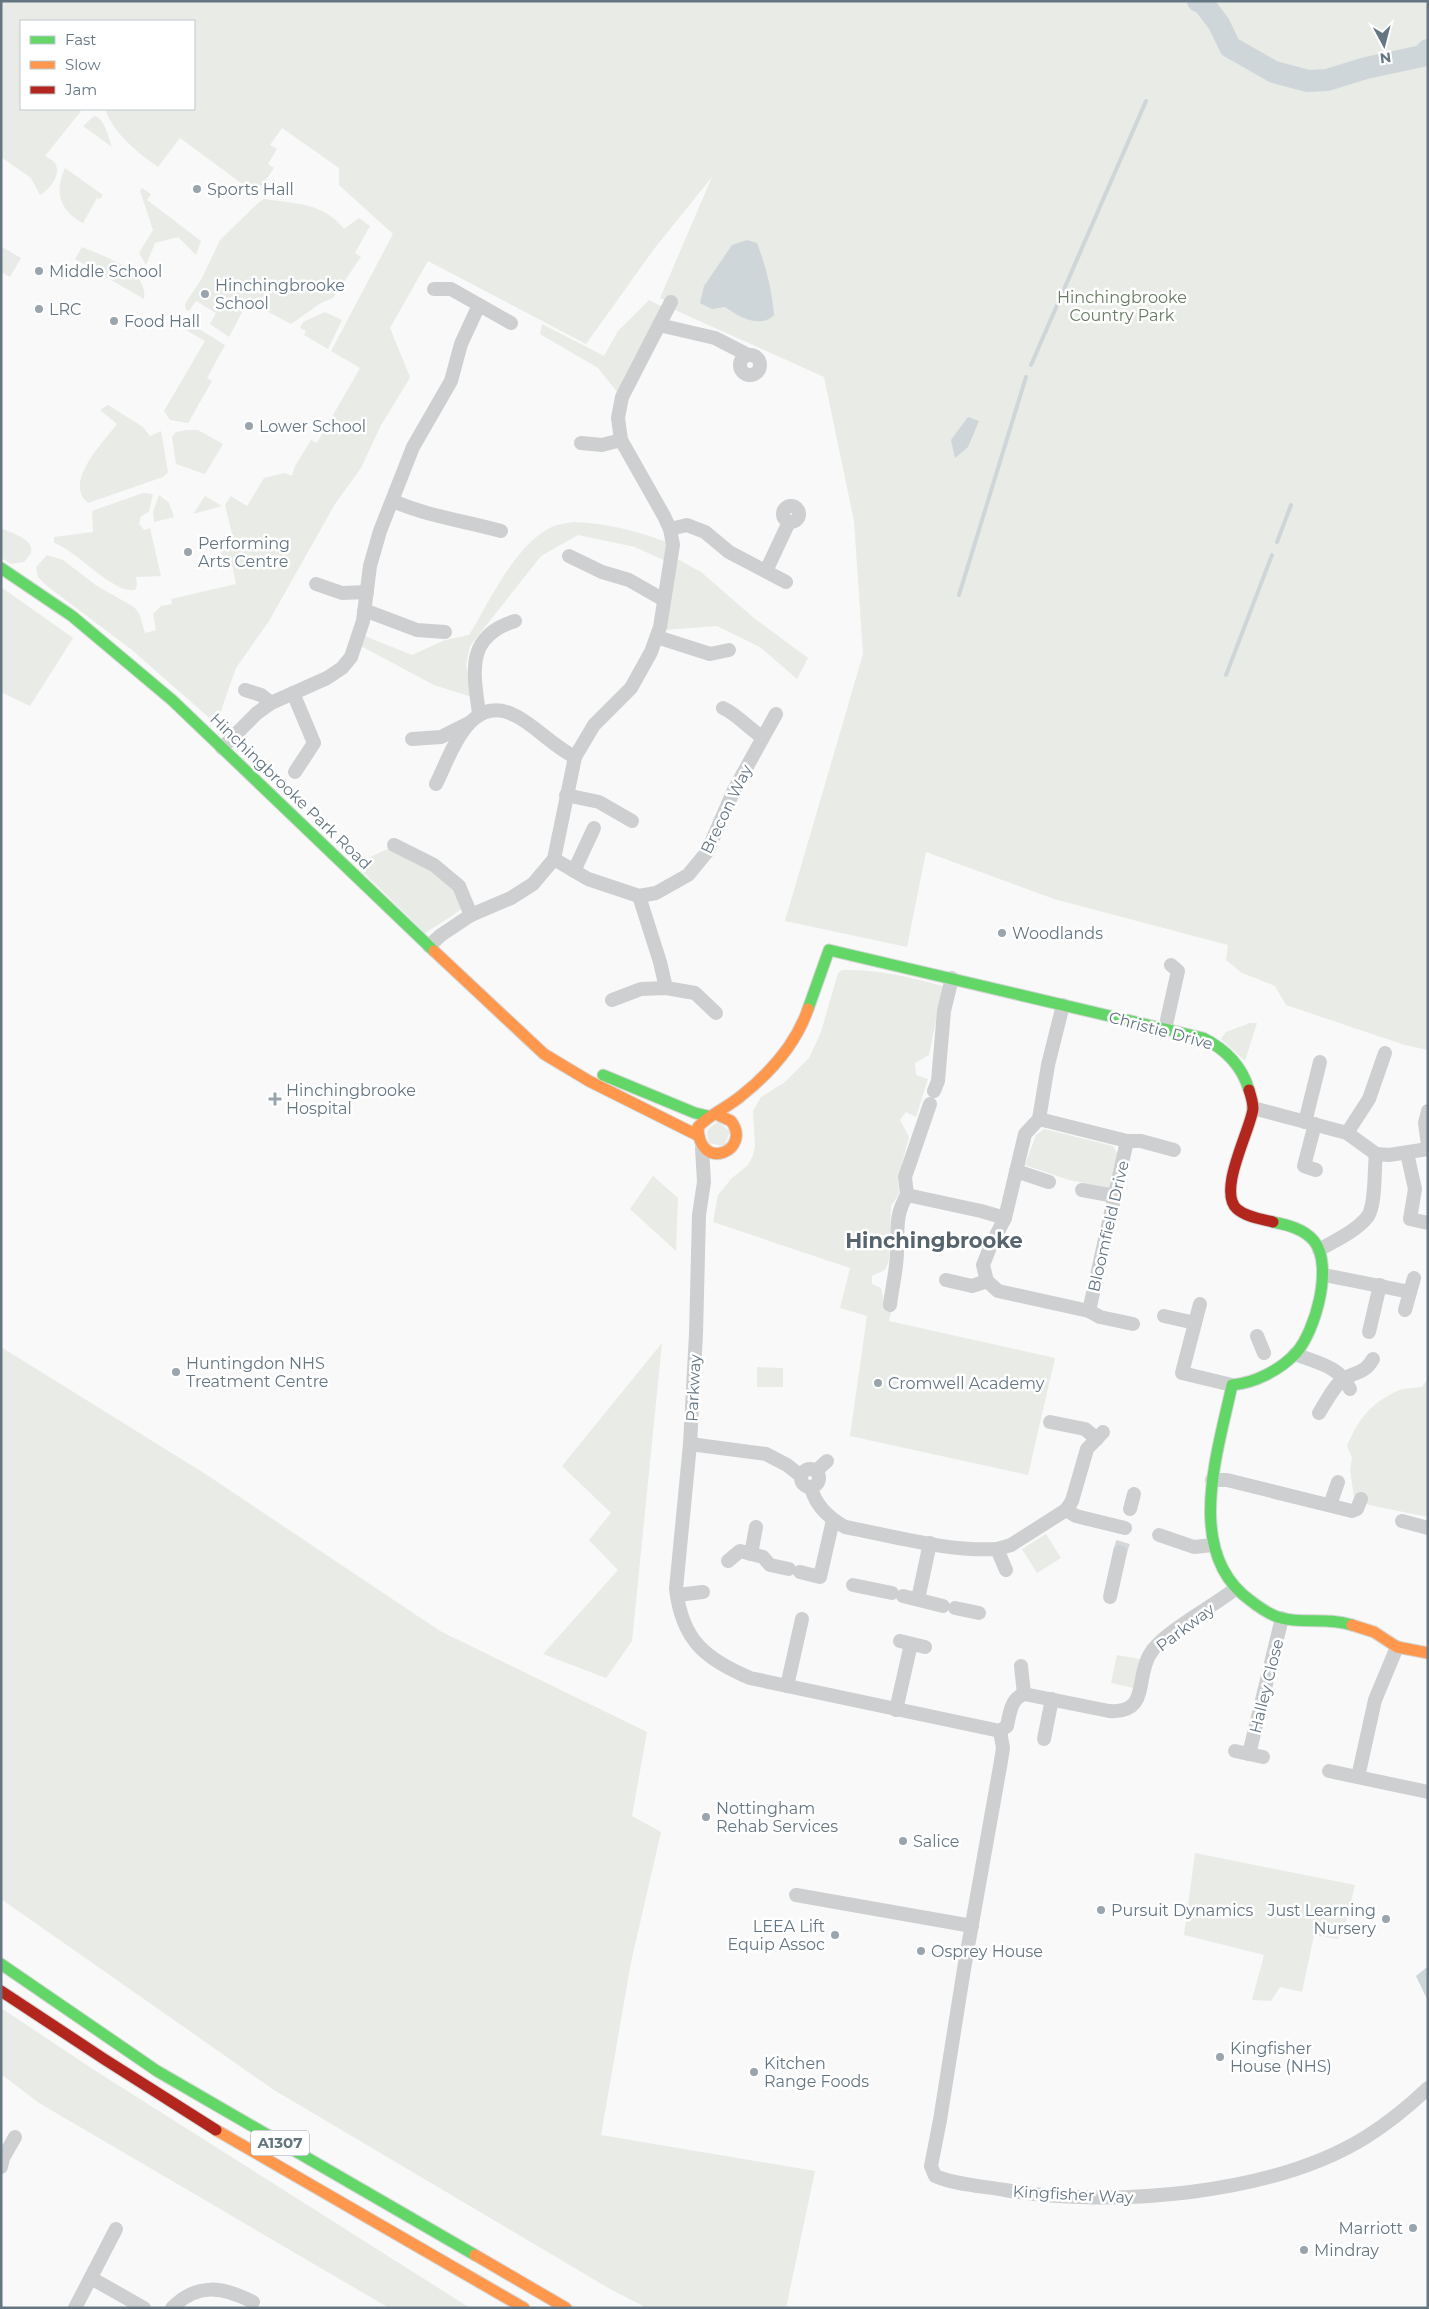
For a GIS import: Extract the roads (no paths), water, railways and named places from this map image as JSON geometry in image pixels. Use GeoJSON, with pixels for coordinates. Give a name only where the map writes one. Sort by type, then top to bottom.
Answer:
{"type":"FeatureCollection","features":[{"type":"Feature","properties":{"kind":"street"},"geometry":{"type":"LineString","coordinates":[[434,289],[450,289],[511,323]]}},
{"type":"Feature","properties":{"kind":"street"},"geometry":{"type":"LineString","coordinates":[[429,946],[441,935],[471,916],[511,898],[533,884],[554,860],[566,795],[576,757],[594,725],[631,688],[657,637],[673,545],[670,529],[621,440],[618,418],[622,397],[671,302]]}},
{"type":"Feature","properties":{"kind":"street"},"geometry":{"type":"LineString","coordinates":[[222,748],[257,713],[293,693],[327,678],[342,668],[352,656],[358,642],[374,548],[413,447],[450,381],[461,344],[479,305]]}},
{"type":"Feature","properties":{"kind":"street"},"geometry":{"type":"LineString","coordinates":[[659,326],[715,338],[748,355]]}},
{"type":"Feature","properties":{"kind":"street"},"geometry":{"type":"LineString","coordinates":[[581,443],[602,445],[621,440]]}},
{"type":"Feature","properties":{"kind":"street"},"geometry":{"type":"LineString","coordinates":[[393,501],[414,511],[501,531]]}},
{"type":"Feature","properties":{"kind":"street"},"geometry":{"type":"LineString","coordinates":[[766,571],[788,522]]}},
{"type":"Feature","properties":{"kind":"street"},"geometry":{"type":"LineString","coordinates":[[670,529],[687,525],[705,532],[729,552],[786,582]]}},
{"type":"Feature","properties":{"kind":"street"},"geometry":{"type":"LineString","coordinates":[[569,556],[602,572],[629,580],[664,600]]}},
{"type":"Feature","properties":{"kind":"street","name":"Hinchingbrooke Park Road"},"geometry":{"type":"LineString","coordinates":[[1,568],[72,616],[124,658],[222,748],[514,1028],[544,1054],[589,1081],[697,1135]]}},
{"type":"Feature","properties":{"kind":"street"},"geometry":{"type":"LineString","coordinates":[[316,584],[342,593],[367,592]]}},
{"type":"Feature","properties":{"kind":"street"},"geometry":{"type":"LineString","coordinates":[[364,612],[372,613],[417,630],[445,632]]}},
{"type":"Feature","properties":{"kind":"street"},"geometry":{"type":"LineString","coordinates":[[479,713],[476,691],[476,656],[486,635],[499,626],[515,621]]}},
{"type":"Feature","properties":{"kind":"street"},"geometry":{"type":"LineString","coordinates":[[657,637],[710,654],[729,650]]}},
{"type":"Feature","properties":{"kind":"street"},"geometry":{"type":"LineString","coordinates":[[246,690],[261,695],[271,704]]}},
{"type":"Feature","properties":{"kind":"street"},"geometry":{"type":"LineString","coordinates":[[293,693],[314,743],[295,772]]}},
{"type":"Feature","properties":{"kind":"street"},"geometry":{"type":"LineString","coordinates":[[723,708],[733,713],[749,729],[762,737]]}},
{"type":"Feature","properties":{"kind":"street"},"geometry":{"type":"LineString","coordinates":[[412,739],[441,736],[466,724],[479,713],[498,711],[517,717],[557,748],[576,757]]}},
{"type":"Feature","properties":{"kind":"street","name":"Brecon Way"},"geometry":{"type":"LineString","coordinates":[[639,896],[656,893],[688,874],[707,852],[734,790],[776,714]]}},
{"type":"Feature","properties":{"kind":"street"},"geometry":{"type":"LineString","coordinates":[[436,784],[466,724]]}},
{"type":"Feature","properties":{"kind":"street"},"geometry":{"type":"LineString","coordinates":[[566,795],[599,802],[632,820]]}},
{"type":"Feature","properties":{"kind":"street"},"geometry":{"type":"LineString","coordinates":[[574,871],[594,828]]}},
{"type":"Feature","properties":{"kind":"street"},"geometry":{"type":"LineString","coordinates":[[394,845],[434,865],[459,886],[471,916]]}},
{"type":"Feature","properties":{"kind":"street"},"geometry":{"type":"LineString","coordinates":[[554,860],[596,882],[639,896],[660,962],[666,988]]}},
{"type":"Feature","properties":{"kind":"street","name":"Christie Drive"},"geometry":{"type":"LineString","coordinates":[[741,1096],[781,1058],[799,1032],[829,950],[1203,1038],[1221,1047],[1240,1070],[1252,1098],[1253,1108]]}},
{"type":"Feature","properties":{"kind":"street"},"geometry":{"type":"LineString","coordinates":[[1166,1029],[1178,971],[1171,965]]}},
{"type":"Feature","properties":{"kind":"street"},"geometry":{"type":"LineString","coordinates":[[890,1305],[897,1252],[896,1232],[900,1208],[907,1196],[905,1177],[918,1132],[938,1081],[944,1011],[952,978]]}},
{"type":"Feature","properties":{"kind":"street"},"geometry":{"type":"LineString","coordinates":[[612,1000],[641,989],[666,988],[694,993],[716,1013]]}},
{"type":"Feature","properties":{"kind":"street"},"geometry":{"type":"LineString","coordinates":[[946,1280],[972,1286],[987,1281],[984,1265],[991,1245],[1005,1218],[1025,1134],[1039,1119],[1048,1065],[1063,1005]]}},
{"type":"Feature","properties":{"kind":"street"},"geometry":{"type":"LineString","coordinates":[[1347,1133],[1369,1099],[1385,1053]]}},
{"type":"Feature","properties":{"kind":"street","name":"Hinchingbrooke Park Road"},"geometry":{"type":"LineString","coordinates":[[544,1054],[712,1115]]}},
{"type":"Feature","properties":{"kind":"street"},"geometry":{"type":"LineString","coordinates":[[1316,1170],[1304,1166],[1320,1062]]}},
{"type":"Feature","properties":{"kind":"street"},"geometry":{"type":"LineString","coordinates":[[741,1096],[736,1127],[737,1134],[733,1147],[721,1154],[714,1154],[702,1148],[697,1135],[698,1127],[712,1115],[741,1096]]}},
{"type":"Feature","properties":{"kind":"street"},"geometry":{"type":"LineString","coordinates":[[1295,1354],[1306,1336],[1324,1275],[1319,1250],[1313,1240],[1300,1228],[1241,1213],[1231,1202],[1230,1194],[1233,1176],[1253,1108],[1347,1133],[1376,1154],[1389,1155],[1428,1149]]}},
{"type":"Feature","properties":{"kind":"street"},"geometry":{"type":"LineString","coordinates":[[1428,1111],[1425,1123],[1428,1145]]}},
{"type":"Feature","properties":{"kind":"street"},"geometry":{"type":"LineString","coordinates":[[712,1115],[728,1117],[736,1127]]}},
{"type":"Feature","properties":{"kind":"street","name":"Bloomfield Drive"},"geometry":{"type":"LineString","coordinates":[[1039,1119],[1127,1141],[1141,1142],[1174,1150]]}},
{"type":"Feature","properties":{"kind":"street","name":"Bloomfield Drive"},"geometry":{"type":"LineString","coordinates":[[1089,1312],[1127,1141]]}},
{"type":"Feature","properties":{"kind":"street","name":"Parkway"},"geometry":{"type":"LineString","coordinates":[[702,1148],[704,1182],[699,1215],[696,1334],[690,1444],[676,1577],[678,1608],[689,1634],[706,1654],[718,1663],[750,1678],[1000,1731]]}},
{"type":"Feature","properties":{"kind":"street"},"geometry":{"type":"LineString","coordinates":[[1407,1153],[1415,1189],[1410,1219],[1428,1223]]}},
{"type":"Feature","properties":{"kind":"street","name":"Parkway"},"geometry":{"type":"LineString","coordinates":[[704,1182],[721,1154]]}},
{"type":"Feature","properties":{"kind":"street"},"geometry":{"type":"LineString","coordinates":[[1319,1250],[1360,1224],[1369,1215],[1372,1203],[1376,1154]]}},
{"type":"Feature","properties":{"kind":"street"},"geometry":{"type":"LineString","coordinates":[[1016,1171],[1049,1182]]}},
{"type":"Feature","properties":{"kind":"street"},"geometry":{"type":"LineString","coordinates":[[1082,1190],[1115,1196]]}},
{"type":"Feature","properties":{"kind":"street"},"geometry":{"type":"LineString","coordinates":[[907,1196],[982,1211],[1005,1218]]}},
{"type":"Feature","properties":{"kind":"street"},"geometry":{"type":"LineString","coordinates":[[1324,1275],[1410,1292]]}},
{"type":"Feature","properties":{"kind":"street"},"geometry":{"type":"LineString","coordinates":[[1405,1310],[1414,1278]]}},
{"type":"Feature","properties":{"kind":"street","name":"Bloomfield Drive"},"geometry":{"type":"LineString","coordinates":[[987,1281],[998,1291],[1133,1324]]}},
{"type":"Feature","properties":{"kind":"street"},"geometry":{"type":"LineString","coordinates":[[1369,1332],[1380,1285]]}},
{"type":"Feature","properties":{"kind":"street"},"geometry":{"type":"LineString","coordinates":[[1200,1304],[1182,1374],[1240,1386],[1269,1362],[1295,1354],[1339,1372],[1348,1384]]}},
{"type":"Feature","properties":{"kind":"street"},"geometry":{"type":"LineString","coordinates":[[1164,1316],[1196,1323]]}},
{"type":"Feature","properties":{"kind":"street"},"geometry":{"type":"LineString","coordinates":[[1257,1336],[1269,1362]]}},
{"type":"Feature","properties":{"kind":"street"},"geometry":{"type":"LineString","coordinates":[[1319,1413],[1337,1386],[1348,1384],[1369,1366],[1373,1358]]}},
{"type":"Feature","properties":{"kind":"street"},"geometry":{"type":"LineString","coordinates":[[1232,1385],[1212,1480],[1210,1518],[1213,1545],[1218,1562],[1235,1589],[1265,1611],[1282,1618],[1337,1620],[1374,1632],[1397,1647],[1428,1653]]}},
{"type":"Feature","properties":{"kind":"street"},"geometry":{"type":"LineString","coordinates":[[812,1487],[814,1498],[832,1520],[845,1528],[930,1543],[985,1550],[997,1549],[1011,1545],[1066,1510],[1072,1500],[1087,1449],[1100,1436],[1085,1429],[1050,1422]]}},
{"type":"Feature","properties":{"kind":"street"},"geometry":{"type":"LineString","coordinates":[[690,1444],[766,1454],[787,1465],[801,1476],[804,1485],[812,1487]]}},
{"type":"Feature","properties":{"kind":"street"},"geometry":{"type":"LineString","coordinates":[[816,1471],[827,1461]]}},
{"type":"Feature","properties":{"kind":"street"},"geometry":{"type":"LineString","coordinates":[[801,1476],[807,1469],[816,1471]]}},
{"type":"Feature","properties":{"kind":"street"},"geometry":{"type":"LineString","coordinates":[[812,1487],[819,1481],[816,1471]]}},
{"type":"Feature","properties":{"kind":"street"},"geometry":{"type":"LineString","coordinates":[[1212,1480],[1227,1480],[1352,1511],[1357,1509],[1360,1499]]}},
{"type":"Feature","properties":{"kind":"street"},"geometry":{"type":"LineString","coordinates":[[1330,1506],[1338,1482]]}},
{"type":"Feature","properties":{"kind":"street"},"geometry":{"type":"LineString","coordinates":[[1110,1597],[1134,1494]]}},
{"type":"Feature","properties":{"kind":"street"},"geometry":{"type":"LineString","coordinates":[[1066,1510],[1076,1516],[1128,1519]]}},
{"type":"Feature","properties":{"kind":"street"},"geometry":{"type":"LineString","coordinates":[[728,1561],[740,1551],[762,1557],[770,1565],[820,1576],[832,1520]]}},
{"type":"Feature","properties":{"kind":"street"},"geometry":{"type":"LineString","coordinates":[[1402,1521],[1428,1528]]}},
{"type":"Feature","properties":{"kind":"street"},"geometry":{"type":"LineString","coordinates":[[751,1554],[756,1528]]}},
{"type":"Feature","properties":{"kind":"street"},"geometry":{"type":"LineString","coordinates":[[1158,1535],[1194,1547],[1213,1545]]}},
{"type":"Feature","properties":{"kind":"street"},"geometry":{"type":"LineString","coordinates":[[918,1599],[930,1543]]}},
{"type":"Feature","properties":{"kind":"street"},"geometry":{"type":"LineString","coordinates":[[997,1549],[1006,1570]]}},
{"type":"Feature","properties":{"kind":"street"},"geometry":{"type":"LineString","coordinates":[[852,1585],[979,1613]]}},
{"type":"Feature","properties":{"kind":"street","name":"Parkway"},"geometry":{"type":"LineString","coordinates":[[1024,1694],[1109,1711],[1120,1712],[1128,1710],[1134,1704],[1147,1661],[1158,1644],[1235,1589]]}},
{"type":"Feature","properties":{"kind":"street"},"geometry":{"type":"LineString","coordinates":[[676,1595],[703,1592]]}},
{"type":"Feature","properties":{"kind":"street","name":"Halley Close"},"geometry":{"type":"LineString","coordinates":[[1234,1751],[1256,1756],[1282,1618]]}},
{"type":"Feature","properties":{"kind":"street"},"geometry":{"type":"LineString","coordinates":[[787,1686],[803,1620]]}},
{"type":"Feature","properties":{"kind":"street"},"geometry":{"type":"LineString","coordinates":[[896,1710],[912,1644]]}},
{"type":"Feature","properties":{"kind":"street"},"geometry":{"type":"LineString","coordinates":[[1358,1777],[1375,1700],[1397,1647]]}},
{"type":"Feature","properties":{"kind":"street"},"geometry":{"type":"LineString","coordinates":[[1000,1731],[1007,1726],[1013,1703],[1017,1697],[1024,1694],[1021,1666]]}},
{"type":"Feature","properties":{"kind":"street"},"geometry":{"type":"LineString","coordinates":[[1044,1739],[1052,1699]]}},
{"type":"Feature","properties":{"kind":"street","name":"Kingfisher Way"},"geometry":{"type":"LineString","coordinates":[[1000,1731],[1003,1748],[942,2111],[931,2166],[935,2176],[942,2179],[1031,2195],[1090,2198],[1135,2198],[1253,2180],[1307,2165],[1365,2138],[1428,2088]]}},
{"type":"Feature","properties":{"kind":"street"},"geometry":{"type":"LineString","coordinates":[[1329,1771],[1428,1792]]}},
{"type":"Feature","properties":{"kind":"street"},"geometry":{"type":"LineString","coordinates":[[796,1895],[972,1926]]}},
{"type":"Feature","properties":{"kind":"street","name":"A1307"},"geometry":{"type":"LineString","coordinates":[[1,1964],[157,2071],[566,2308]]}},
{"type":"Feature","properties":{"kind":"street","name":"A1307"},"geometry":{"type":"LineString","coordinates":[[1,1991],[148,2089],[397,2236],[419,2253],[507,2308]]}},
{"type":"Feature","properties":{"kind":"street"},"geometry":{"type":"LineString","coordinates":[[2,2161],[14,2137]]}},
{"type":"Feature","properties":{"kind":"street"},"geometry":{"type":"LineString","coordinates":[[75,2308],[116,2229]]}},
{"type":"Feature","properties":{"kind":"street","name":"A1307"},"geometry":{"type":"LineString","coordinates":[[397,2236],[422,2246],[524,2308]]}},
{"type":"Feature","properties":{"kind":"street"},"geometry":{"type":"LineString","coordinates":[[91,2278],[144,2308]]}},
{"type":"Feature","properties":{"kind":"street"},"geometry":{"type":"LineString","coordinates":[[172,2308],[180,2300],[208,2288],[231,2291],[253,2302]]}},
{"type":"Feature","properties":{"kind":"waterway"},"geometry":{"type":"LineString","coordinates":[[1198,1],[1204,4],[1219,24],[1230,47],[1274,72],[1308,81],[1327,80],[1366,68],[1422,56],[1428,50]]}},
{"type":"Feature","properties":{"kind":"waterway"},"geometry":{"type":"LineString","coordinates":[[1031,365],[1146,101]]}},
{"type":"Feature","properties":{"kind":"waterway"},"geometry":{"type":"LineString","coordinates":[[959,595],[1026,377]]}},
{"type":"Feature","properties":{"kind":"waterway"},"geometry":{"type":"LineString","coordinates":[[1277,542],[1291,505]]}},
{"type":"Feature","properties":{"kind":"waterway"},"geometry":{"type":"LineString","coordinates":[[1226,675],[1272,555]]}},
{"type":"Feature","properties":{"kind":"tunnel"},"geometry":{"type":"LineString","coordinates":[[1120,1552],[1123,1542]]}},
{"type":"Feature","properties":{"kind":"place","name":"Sports Hall"},"geometry":{"type":"Point","coordinates":[197,189]}},
{"type":"Feature","properties":{"kind":"place","name":"Middle School"},"geometry":{"type":"Point","coordinates":[39,271]}},
{"type":"Feature","properties":{"kind":"place","name":"Hinchingbrooke School"},"geometry":{"type":"Point","coordinates":[205,294]}},
{"type":"Feature","properties":{"kind":"place","name":"LRC"},"geometry":{"type":"Point","coordinates":[39,309]}},
{"type":"Feature","properties":{"kind":"place","name":"Food Hall"},"geometry":{"type":"Point","coordinates":[114,321]}},
{"type":"Feature","properties":{"kind":"place","name":"Lower School"},"geometry":{"type":"Point","coordinates":[249,426]}},
{"type":"Feature","properties":{"kind":"place","name":"Performing Arts Centre"},"geometry":{"type":"Point","coordinates":[188,552]}},
{"type":"Feature","properties":{"kind":"place","name":"Woodlands"},"geometry":{"type":"Point","coordinates":[1002,933]}},
{"type":"Feature","properties":{"kind":"place","name":"Hinchingbrooke Hospital"},"geometry":{"type":"Point","coordinates":[275,1099]}},
{"type":"Feature","properties":{"kind":"place","name":"Huntingdon NHS Treatment Centre"},"geometry":{"type":"Point","coordinates":[176,1372]}},
{"type":"Feature","properties":{"kind":"place","name":"Cromwell Academy"},"geometry":{"type":"Point","coordinates":[878,1383]}},
{"type":"Feature","properties":{"kind":"place","name":"Nottingham Rehab Services"},"geometry":{"type":"Point","coordinates":[706,1817]}},
{"type":"Feature","properties":{"kind":"place","name":"Salice"},"geometry":{"type":"Point","coordinates":[903,1841]}},
{"type":"Feature","properties":{"kind":"place","name":"Pursuit Dynamics"},"geometry":{"type":"Point","coordinates":[1101,1910]}},
{"type":"Feature","properties":{"kind":"place","name":"Just Learning Nursery"},"geometry":{"type":"Point","coordinates":[1386,1919]}},
{"type":"Feature","properties":{"kind":"place","name":"LEEA Lift Equip Assoc"},"geometry":{"type":"Point","coordinates":[835,1935]}},
{"type":"Feature","properties":{"kind":"place","name":"Osprey House"},"geometry":{"type":"Point","coordinates":[921,1951]}},
{"type":"Feature","properties":{"kind":"place","name":"Kingfisher House (NHS)"},"geometry":{"type":"Point","coordinates":[1220,2057]}},
{"type":"Feature","properties":{"kind":"place","name":"Kitchen Range Foods"},"geometry":{"type":"Point","coordinates":[754,2072]}},
{"type":"Feature","properties":{"kind":"place","name":"Marriott"},"geometry":{"type":"Point","coordinates":[1413,2228]}},
{"type":"Feature","properties":{"kind":"place","name":"Mindray"},"geometry":{"type":"Point","coordinates":[1304,2250]}},
{"type":"Feature","properties":{"kind":"district","name":"Hinchingbrooke"},"geometry":{"type":"Point","coordinates":[934,1241]}},
{"type":"Feature","properties":{"kind":"park label","name":"Hinchingbrooke Country Park"},"geometry":{"type":"Point","coordinates":[1122,306]}}]}
